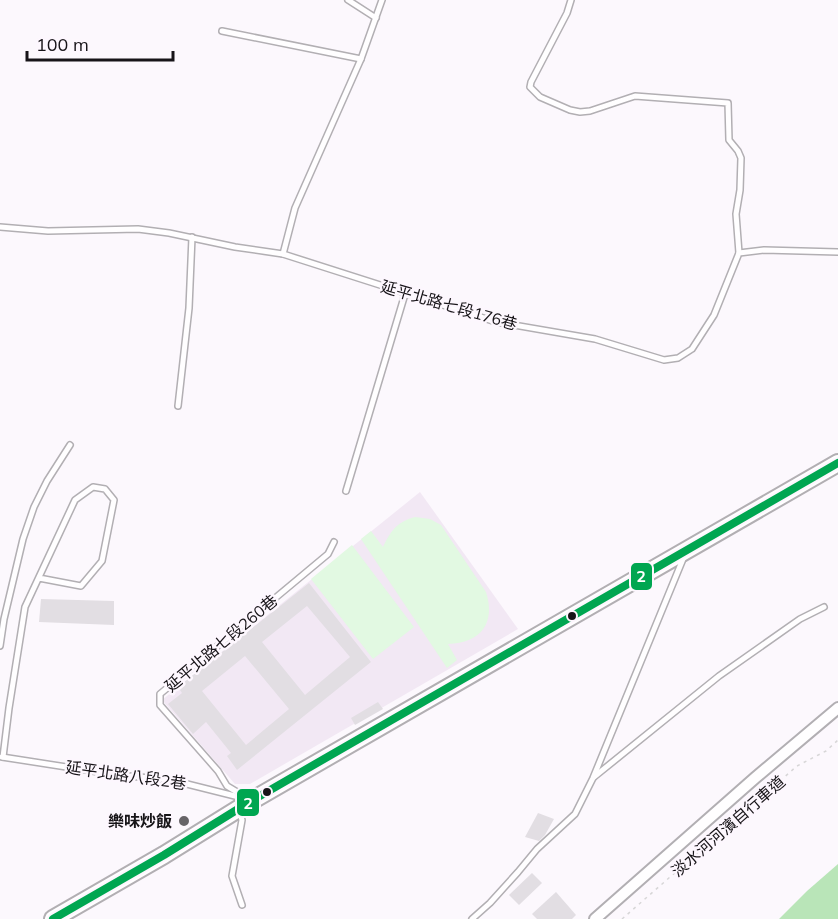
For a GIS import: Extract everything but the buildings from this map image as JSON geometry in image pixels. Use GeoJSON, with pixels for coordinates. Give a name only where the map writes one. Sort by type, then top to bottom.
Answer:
{"type":"FeatureCollection","features":[{"type":"Feature","properties":{"kind":"street"},"geometry":{"type":"LineString","coordinates":[[53,919],[245,805],[838,463]]}},
{"type":"Feature","properties":{"kind":"street"},"geometry":{"type":"LineString","coordinates":[[595,919],[838,708]]}},
{"type":"Feature","properties":{"kind":"lane"},"geometry":{"type":"LineString","coordinates":[[348,0],[376,18]]}},
{"type":"Feature","properties":{"kind":"lane"},"geometry":{"type":"LineString","coordinates":[[283,254],[295,208],[361,59],[382,0]]}},
{"type":"Feature","properties":{"kind":"lane"},"geometry":{"type":"LineString","coordinates":[[571,0],[567,13],[531,82],[530,87],[534,93],[580,112],[590,111],[635,96],[728,103],[729,140],[741,158],[740,190],[736,214],[739,253],[764,250],[838,252]]}},
{"type":"Feature","properties":{"kind":"lane"},"geometry":{"type":"LineString","coordinates":[[222,31],[361,59]]}},
{"type":"Feature","properties":{"kind":"lane","name":"延平北路七段176巷"},"geometry":{"type":"LineString","coordinates":[[0,227],[48,231],[138,229],[283,254],[496,322],[595,339],[664,360],[678,358],[692,349],[714,315],[739,253]]}},
{"type":"Feature","properties":{"kind":"lane"},"geometry":{"type":"LineString","coordinates":[[178,406],[189,308],[192,237]]}},
{"type":"Feature","properties":{"kind":"lane"},"geometry":{"type":"LineString","coordinates":[[346,491],[405,294]]}},
{"type":"Feature","properties":{"kind":"lane"},"geometry":{"type":"LineString","coordinates":[[0,646],[23,539],[34,507],[47,481],[70,445]]}},
{"type":"Feature","properties":{"kind":"lane"},"geometry":{"type":"LineString","coordinates":[[2,757],[25,607],[75,500],[93,487],[105,489],[114,500],[102,561],[81,586],[39,578]]}},
{"type":"Feature","properties":{"kind":"lane","name":"延平北路七段260巷"},"geometry":{"type":"LineString","coordinates":[[245,805],[160,705],[160,694],[328,554],[334,542]]}},
{"type":"Feature","properties":{"kind":"lane"},"geometry":{"type":"LineString","coordinates":[[472,919],[537,849],[575,814],[593,778],[685,553]]}},
{"type":"Feature","properties":{"kind":"lane"},"geometry":{"type":"LineString","coordinates":[[593,778],[719,676],[800,619],[824,608]]}},
{"type":"Feature","properties":{"kind":"lane","name":"延平北路八段2巷"},"geometry":{"type":"LineString","coordinates":[[2,757],[171,780],[245,805]]}},
{"type":"Feature","properties":{"kind":"lane"},"geometry":{"type":"LineString","coordinates":[[242,905],[232,876],[245,805]]}},
{"type":"Feature","properties":{"kind":"path","name":"淡水河河濱自行車道"},"geometry":{"type":"LineString","coordinates":[[622,919],[797,766],[838,741]]}},
{"type":"Feature","properties":{"kind":"shaded area"},"geometry":{"type":"Polygon","coordinates":[[[420,492],[518,629],[250,784],[235,784],[162,700],[420,492]]]}},
{"type":"Feature","properties":{"kind":"shaded area"},"geometry":{"type":"Polygon","coordinates":[[[415,517],[430,519],[441,525],[486,592],[489,603],[487,622],[477,635],[460,643],[448,644],[457,660],[447,668],[361,539],[371,531],[383,547],[395,528],[415,517]]]}},
{"type":"Feature","properties":{"kind":"shaded area"},"geometry":{"type":"Polygon","coordinates":[[[352,545],[414,627],[373,659],[311,579],[352,545]]]}},
{"type":"Feature","properties":{"kind":"shaded area"},"geometry":{"type":"Polygon","coordinates":[[[838,864],[838,919],[779,919],[807,891],[838,864]]]}},
{"type":"Feature","properties":{"kind":"transit line","name":"2"},"geometry":{"type":"LineString","coordinates":[[53,919],[164,855],[251,801],[838,463]]}},
{"type":"Feature","properties":{"kind":"place","name":"樂味炒飯"},"geometry":{"type":"Point","coordinates":[184,821]}}]}
